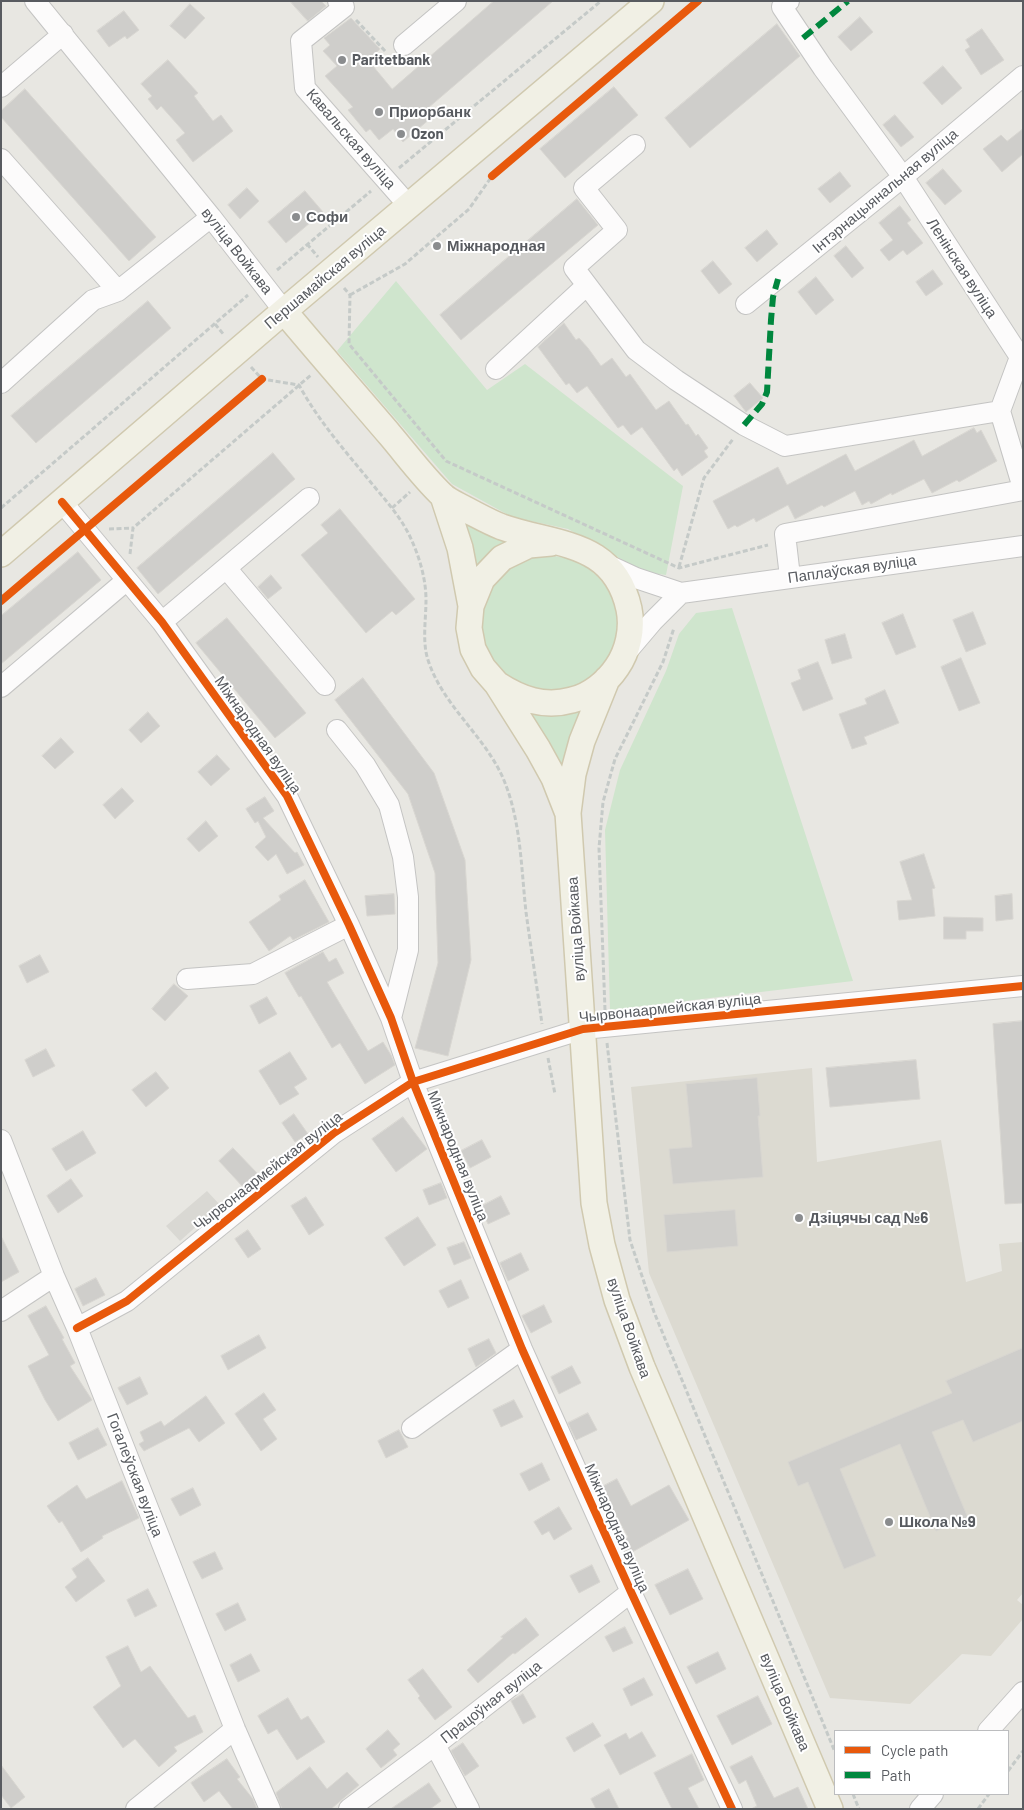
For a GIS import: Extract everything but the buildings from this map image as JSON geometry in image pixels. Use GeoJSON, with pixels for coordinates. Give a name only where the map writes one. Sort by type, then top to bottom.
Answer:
{"type":"FeatureCollection","features":[{"type":"Feature","properties":{"kind":"main road","name":"Першамайская вуліца"},"geometry":{"type":"LineString","coordinates":[[1,554],[651,1]]}},
{"type":"Feature","properties":{"kind":"main road","name":"вуліца Войкава"},"geometry":{"type":"LineString","coordinates":[[284,312],[443,496],[502,527],[558,543],[576,546],[606,564],[618,580],[626,597],[630,616],[630,635],[617,668],[592,692],[573,700],[553,703],[527,700],[514,695],[497,684]]}},
{"type":"Feature","properties":{"kind":"main road","name":"вуліца Войкава"},"geometry":{"type":"LineString","coordinates":[[443,496],[460,548],[471,606],[469,628],[473,649],[483,668],[497,684],[554,778],[568,813],[594,1028],[594,1203],[602,1246],[617,1300],[642,1367],[830,1809]]}},
{"type":"Feature","properties":{"kind":"main road","name":"вуліца Войкава"},"geometry":{"type":"LineString","coordinates":[[471,606],[482,579],[502,558],[529,545],[558,543]]}},
{"type":"Feature","properties":{"kind":"main road","name":"вуліца Войкава"},"geometry":{"type":"LineString","coordinates":[[568,813],[574,774],[582,741],[607,679]]}},
{"type":"Feature","properties":{"kind":"street","name":"вуліца Войкава"},"geometry":{"type":"LineString","coordinates":[[35,1],[211,217],[284,312]]}},
{"type":"Feature","properties":{"kind":"street"},"geometry":{"type":"LineString","coordinates":[[404,45],[456,1]]}},
{"type":"Feature","properties":{"kind":"street","name":"Ленінская вуліца"},"geometry":{"type":"LineString","coordinates":[[789,1],[782,7],[823,68],[903,177],[1021,357],[1000,411]]}},
{"type":"Feature","properties":{"kind":"street","name":"Кавальская вуліца"},"geometry":{"type":"LineString","coordinates":[[341,4],[301,41],[305,88],[409,206]]}},
{"type":"Feature","properties":{"kind":"street"},"geometry":{"type":"LineString","coordinates":[[1,87],[63,34]]}},
{"type":"Feature","properties":{"kind":"street","name":"Інтэрнацыянальная вуліца"},"geometry":{"type":"LineString","coordinates":[[746,304],[903,177],[1023,76]]}},
{"type":"Feature","properties":{"kind":"street"},"geometry":{"type":"LineString","coordinates":[[636,145],[584,188],[616,230],[574,268],[636,350],[676,380],[744,425],[785,446],[1000,411],[1023,489],[785,534],[790,577]]}},
{"type":"Feature","properties":{"kind":"street"},"geometry":{"type":"LineString","coordinates":[[1,159],[118,291]]}},
{"type":"Feature","properties":{"kind":"street"},"geometry":{"type":"LineString","coordinates":[[1,383],[93,300],[118,291],[211,217]]}},
{"type":"Feature","properties":{"kind":"street"},"geometry":{"type":"LineString","coordinates":[[496,368],[586,286]]}},
{"type":"Feature","properties":{"kind":"street"},"geometry":{"type":"LineString","coordinates":[[162,622],[309,498]]}},
{"type":"Feature","properties":{"kind":"street","name":"Міжнародная вуліца"},"geometry":{"type":"LineString","coordinates":[[62,502],[162,622],[287,796],[349,924],[391,1018],[413,1082],[522,1349],[631,1592],[732,1809]]}},
{"type":"Feature","properties":{"kind":"street","name":"Паплаўская вуліца"},"geometry":{"type":"LineString","coordinates":[[606,564],[636,578],[681,593],[1023,546]]}},
{"type":"Feature","properties":{"kind":"street"},"geometry":{"type":"LineString","coordinates":[[226,568],[325,685]]}},
{"type":"Feature","properties":{"kind":"street"},"geometry":{"type":"LineString","coordinates":[[1,687],[127,580]]}},
{"type":"Feature","properties":{"kind":"street"},"geometry":{"type":"LineString","coordinates":[[624,654],[681,593]]}},
{"type":"Feature","properties":{"kind":"street"},"geometry":{"type":"LineString","coordinates":[[337,730],[365,765],[389,805],[403,857],[408,897],[408,950],[391,1018]]}},
{"type":"Feature","properties":{"kind":"street"},"geometry":{"type":"LineString","coordinates":[[187,979],[253,974],[349,924]]}},
{"type":"Feature","properties":{"kind":"street","name":"Чырвонаармейская вуліца"},"geometry":{"type":"LineString","coordinates":[[77,1328],[128,1301],[334,1133],[413,1082],[545,1041],[594,1028],[1023,986]]}},
{"type":"Feature","properties":{"kind":"street","name":"Гогалеўская вуліца"},"geometry":{"type":"LineString","coordinates":[[1,1140],[235,1729],[270,1809]]}},
{"type":"Feature","properties":{"kind":"street"},"geometry":{"type":"LineString","coordinates":[[1,1311],[54,1276]]}},
{"type":"Feature","properties":{"kind":"street"},"geometry":{"type":"LineString","coordinates":[[412,1428],[522,1349]]}},
{"type":"Feature","properties":{"kind":"street","name":"Працоўная вуліца"},"geometry":{"type":"LineString","coordinates":[[349,1809],[435,1745],[631,1592]]}},
{"type":"Feature","properties":{"kind":"street"},"geometry":{"type":"LineString","coordinates":[[989,1730],[1023,1692]]}},
{"type":"Feature","properties":{"kind":"street"},"geometry":{"type":"LineString","coordinates":[[136,1809],[235,1729]]}},
{"type":"Feature","properties":{"kind":"street"},"geometry":{"type":"LineString","coordinates":[[435,1745],[469,1809]]}},
{"type":"Feature","properties":{"kind":"street"},"geometry":{"type":"LineString","coordinates":[[920,1809],[932,1795]]}},
{"type":"Feature","properties":{"kind":"path"},"geometry":{"type":"LineString","coordinates":[[277,270],[601,1]]}},
{"type":"Feature","properties":{"kind":"path"},"geometry":{"type":"LineString","coordinates":[[341,4],[390,56],[404,45]]}},
{"type":"Feature","properties":{"kind":"path"},"geometry":{"type":"LineString","coordinates":[[350,295],[405,264],[469,209],[492,176]]}},
{"type":"Feature","properties":{"kind":"path"},"geometry":{"type":"LineString","coordinates":[[307,244],[319,258]]}},
{"type":"Feature","properties":{"kind":"path"},"geometry":{"type":"LineString","coordinates":[[342,285],[350,295],[349,344],[446,461],[679,568],[786,540]]}},
{"type":"Feature","properties":{"kind":"path"},"geometry":{"type":"LineString","coordinates":[[1,508],[248,295]]}},
{"type":"Feature","properties":{"kind":"path"},"geometry":{"type":"LineString","coordinates":[[215,324],[226,337]]}},
{"type":"Feature","properties":{"kind":"path"},"geometry":{"type":"LineString","coordinates":[[250,365],[262,379],[300,385]]}},
{"type":"Feature","properties":{"kind":"path"},"geometry":{"type":"LineString","coordinates":[[300,385],[313,410],[399,517],[412,541],[422,567],[426,597],[425,633],[428,658],[436,681],[483,745],[503,778],[514,816],[521,856],[526,912],[545,1041],[555,1094]]}},
{"type":"Feature","properties":{"kind":"path"},"geometry":{"type":"LineString","coordinates":[[127,580],[133,528],[300,385]]}},
{"type":"Feature","properties":{"kind":"path"},"geometry":{"type":"LineString","coordinates":[[679,568],[704,478],[744,425]]}},
{"type":"Feature","properties":{"kind":"path"},"geometry":{"type":"LineString","coordinates":[[392,508],[412,490]]}},
{"type":"Feature","properties":{"kind":"path"},"geometry":{"type":"LineString","coordinates":[[676,619],[663,662],[615,759],[603,802],[599,848],[594,1028],[630,1240],[654,1312],[834,1750]]}},
{"type":"Feature","properties":{"kind":"path"},"geometry":{"type":"LineString","coordinates":[[1009,1769],[1023,1751]]}},
{"type":"Feature","properties":{"kind":"path"},"geometry":{"type":"LineString","coordinates":[[853,1795],[859,1809]]}},
{"type":"Feature","properties":{"kind":"path"},"geometry":{"type":"LineString","coordinates":[[978,1809],[989,1795]]}},
{"type":"Feature","properties":{"kind":"shaded area","name":"Школа №9"},"geometry":{"type":"Polygon","coordinates":[[[812,1068],[817,1162],[941,1140],[966,1282],[1002,1271],[999,1244],[1023,1242],[1023,1593],[1017,1600],[1023,1605],[1023,1619],[991,1656],[962,1654],[910,1704],[830,1698],[649,1273],[631,1087],[812,1068]]]}},
{"type":"Feature","properties":{"kind":"shaded area"},"geometry":{"type":"Polygon","coordinates":[[[207,1191],[220,1205],[180,1241],[166,1226],[207,1191]]]}},
{"type":"Feature","properties":{"kind":"green space"},"geometry":{"type":"Polygon","coordinates":[[[396,281],[487,390],[525,364],[683,486],[666,575],[644,572],[568,529],[512,517],[452,484],[337,351],[396,281]]]}},
{"type":"Feature","properties":{"kind":"green space"},"geometry":{"type":"Polygon","coordinates":[[[457,514],[521,539],[473,579],[457,514]]]}},
{"type":"Feature","properties":{"kind":"green space"},"geometry":{"type":"Polygon","coordinates":[[[549,556],[575,561],[597,576],[612,598],[617,624],[612,650],[597,672],[575,687],[549,692],[523,687],[501,672],[486,650],[481,624],[486,598],[501,576],[523,561],[549,556]]]}},
{"type":"Feature","properties":{"kind":"green space"},"geometry":{"type":"Polygon","coordinates":[[[732,608],[853,981],[610,1010],[605,830],[620,770],[666,671],[679,634],[696,613],[732,608]]]}},
{"type":"Feature","properties":{"kind":"green space"},"geometry":{"type":"Polygon","coordinates":[[[593,700],[561,777],[518,706],[593,700]]]}},
{"type":"Feature","properties":{"kind":"marked path"},"geometry":{"type":"LineString","coordinates":[[803,38],[848,1]]}},
{"type":"Feature","properties":{"kind":"marked path"},"geometry":{"type":"LineString","coordinates":[[744,425],[762,404],[767,392],[773,297],[778,279]]}},
{"type":"Feature","properties":{"kind":"cycle path"},"geometry":{"type":"LineString","coordinates":[[492,176],[698,1]]}},
{"type":"Feature","properties":{"kind":"cycle path"},"geometry":{"type":"LineString","coordinates":[[1,601],[262,379]]}},
{"type":"Feature","properties":{"kind":"cycle path"},"geometry":{"type":"LineString","coordinates":[[62,502],[162,622],[287,796],[391,1018],[413,1082],[522,1349],[631,1592],[732,1809]]}},
{"type":"Feature","properties":{"kind":"cycle path"},"geometry":{"type":"LineString","coordinates":[[77,1328],[127,1301],[334,1133],[413,1082],[583,1029],[1023,986]]}},
{"type":"Feature","properties":{"kind":"place","name":"Paritetbank"},"geometry":{"type":"Point","coordinates":[342,60]}},
{"type":"Feature","properties":{"kind":"place","name":"Приорбанк"},"geometry":{"type":"Point","coordinates":[379,112]}},
{"type":"Feature","properties":{"kind":"place","name":"Ozon"},"geometry":{"type":"Point","coordinates":[401,134]}},
{"type":"Feature","properties":{"kind":"place","name":"Софи"},"geometry":{"type":"Point","coordinates":[296,217]}},
{"type":"Feature","properties":{"kind":"place","name":"Міжнародная"},"geometry":{"type":"Point","coordinates":[437,246]}},
{"type":"Feature","properties":{"kind":"place","name":"Дзіцячы сад №6"},"geometry":{"type":"Point","coordinates":[799,1218]}},
{"type":"Feature","properties":{"kind":"place","name":"Школа №9"},"geometry":{"type":"Point","coordinates":[889,1522]}}]}
